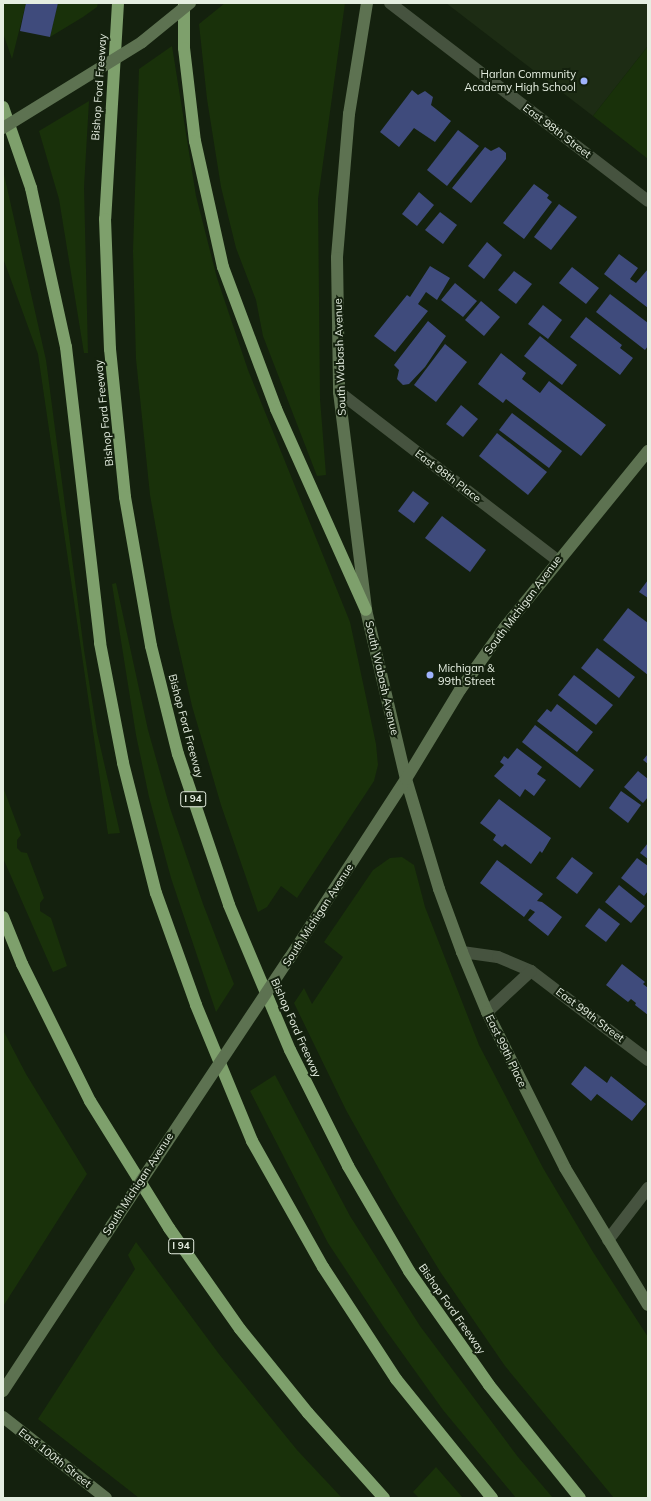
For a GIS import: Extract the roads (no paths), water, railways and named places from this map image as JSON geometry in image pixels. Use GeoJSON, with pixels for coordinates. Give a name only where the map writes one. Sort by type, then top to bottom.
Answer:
{"type":"FeatureCollection","features":[{"type":"Feature","properties":{"kind":"highway","name":"Bishop Ford Freeway"},"geometry":{"type":"LineString","coordinates":[[118,3],[105,220],[110,349],[125,497],[151,646],[178,754],[232,912],[290,1050],[348,1166],[409,1271],[484,1379],[580,1498]]}},
{"type":"Feature","properties":{"kind":"highway"},"geometry":{"type":"LineString","coordinates":[[184,3],[184,48],[195,141],[223,267],[276,409],[366,610]]}},
{"type":"Feature","properties":{"kind":"highway"},"geometry":{"type":"LineString","coordinates":[[3,107],[31,188],[66,347],[100,643],[123,763],[156,893],[196,1005],[252,1141],[323,1267],[396,1379],[492,1498]]}},
{"type":"Feature","properties":{"kind":"highway","name":"I 94"},"geometry":{"type":"LineString","coordinates":[[3,917],[22,964],[90,1101],[169,1228],[240,1329],[308,1413],[384,1498]]}},
{"type":"Feature","properties":{"kind":"highway"},"geometry":{"type":"LineString","coordinates":[[3,938],[22,964]]}},
{"type":"Feature","properties":{"kind":"street"},"geometry":{"type":"LineString","coordinates":[[3,128],[136,46],[190,3]]}},
{"type":"Feature","properties":{"kind":"street","name":"South Wabash Avenue"},"geometry":{"type":"LineString","coordinates":[[367,3],[349,114],[337,258],[339,392],[366,610],[406,779]]}},
{"type":"Feature","properties":{"kind":"street","name":"East 98th Street"},"geometry":{"type":"LineString","coordinates":[[390,3],[648,201]]}},
{"type":"Feature","properties":{"kind":"street","name":"East 98th Place"},"geometry":{"type":"LineString","coordinates":[[339,392],[557,560]]}},
{"type":"Feature","properties":{"kind":"street","name":"South Michigan Avenue"},"geometry":{"type":"LineString","coordinates":[[3,1391],[406,779],[460,690],[505,627],[557,560],[648,451]]}},
{"type":"Feature","properties":{"kind":"street","name":"East 99th Place"},"geometry":{"type":"LineString","coordinates":[[406,779],[439,889],[462,952],[487,1012],[565,1168],[648,1305]]}},
{"type":"Feature","properties":{"kind":"street","name":"East 99th Street"},"geometry":{"type":"LineString","coordinates":[[462,952],[498,957],[515,962],[531,971],[648,1060]]}},
{"type":"Feature","properties":{"kind":"street"},"geometry":{"type":"LineString","coordinates":[[487,1012],[531,971]]}},
{"type":"Feature","properties":{"kind":"street"},"geometry":{"type":"LineString","coordinates":[[608,1240],[648,1188]]}},
{"type":"Feature","properties":{"kind":"street","name":"East 100th Street"},"geometry":{"type":"LineString","coordinates":[[3,1417],[106,1498]]}},
{"type":"Feature","properties":{"kind":"place","name":"Harlan Community Academy High School"},"geometry":{"type":"Point","coordinates":[584,81]}},
{"type":"Feature","properties":{"kind":"place","name":"Michigan & 99th Street"},"geometry":{"type":"Point","coordinates":[430,675]}}]}
